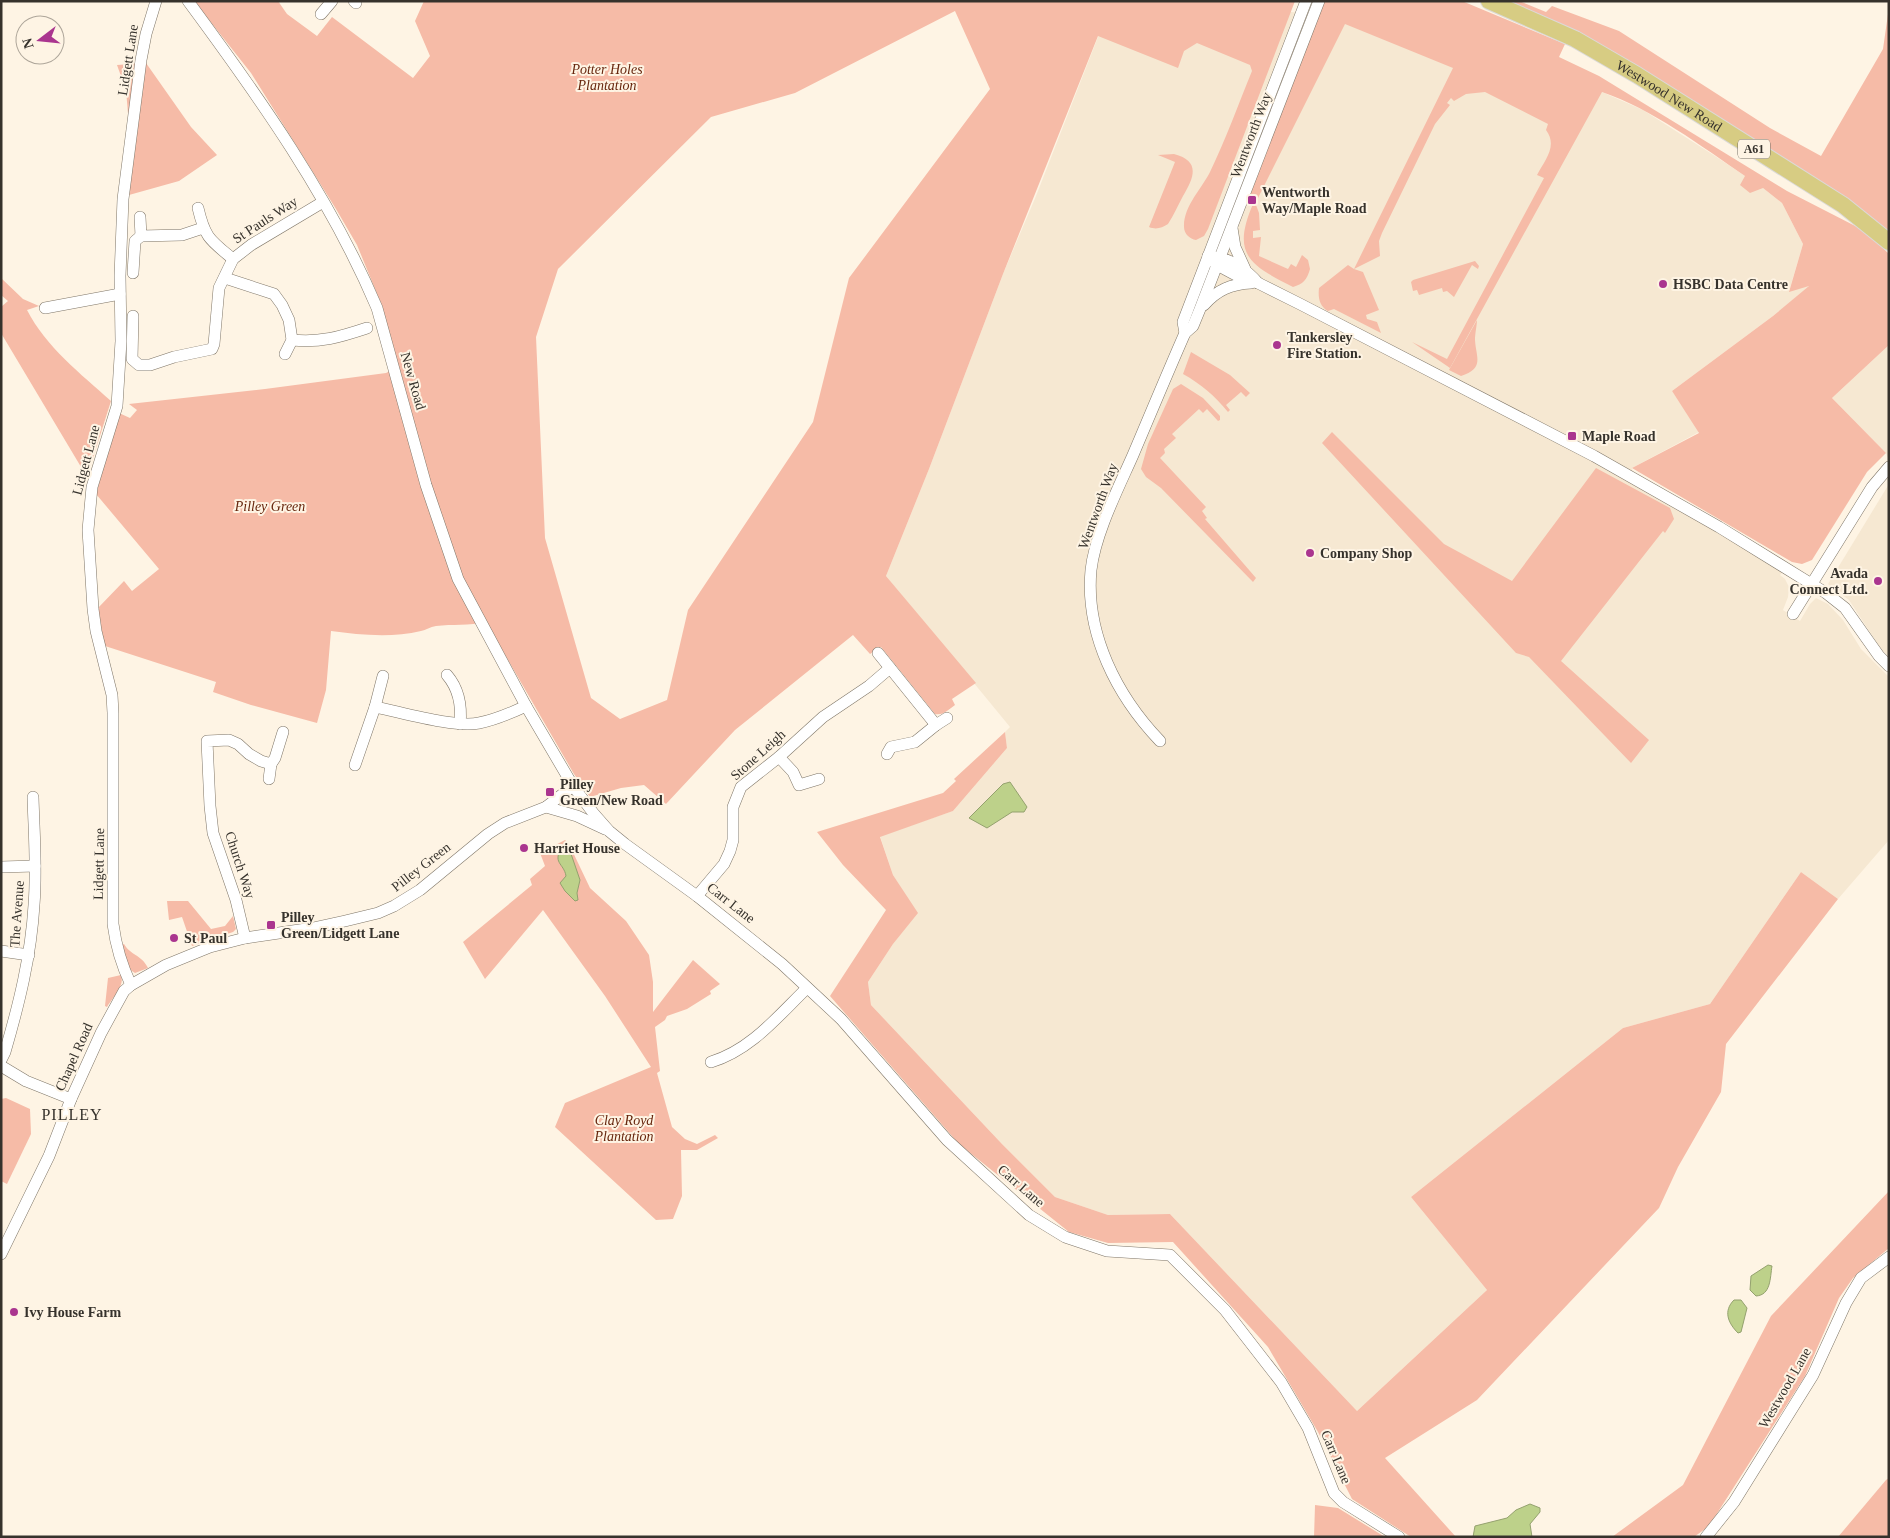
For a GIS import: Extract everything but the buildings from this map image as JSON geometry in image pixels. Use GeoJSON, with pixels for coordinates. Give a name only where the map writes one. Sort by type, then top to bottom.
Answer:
{"type":"FeatureCollection","features":[{"type":"Feature","properties":{"kind":"highway","name":"Westwood New Road"},"geometry":{"type":"LineString","coordinates":[[1489,1],[1575,39],[1637,75],[1836,201],[1889,242]]}},
{"type":"Feature","properties":{"kind":"street","name":"Lidgett Lane"},"geometry":{"type":"LineString","coordinates":[[131,984],[122,966],[116,946],[113,924],[114,713],[112,695],[94,616],[88,530],[92,487],[117,406],[121,341],[120,294],[124,200],[141,60],[146,34],[156,1]]}},
{"type":"Feature","properties":{"kind":"street","name":"New Road"},"geometry":{"type":"LineString","coordinates":[[188,1],[242,74],[294,154],[352,256],[377,308],[426,485],[458,579],[526,706],[573,786]]}},
{"type":"Feature","properties":{"kind":"street"},"geometry":{"type":"LineString","coordinates":[[321,14],[332,1]]}},
{"type":"Feature","properties":{"kind":"street","name":"Wentworth Way"},"geometry":{"type":"LineString","coordinates":[[1185,333],[1183,322],[1306,1]]}},
{"type":"Feature","properties":{"kind":"street","name":"Wentworth Way"},"geometry":{"type":"LineString","coordinates":[[1160,742],[1141,720],[1105,659],[1097,632],[1091,600],[1091,569],[1102,529],[1185,333],[1192,326],[1200,309],[1319,1]]}},
{"type":"Feature","properties":{"kind":"street","name":"St Pauls Way"},"geometry":{"type":"LineString","coordinates":[[133,316],[132,358],[139,365],[150,365],[174,357],[212,349],[219,288],[233,259],[251,245],[323,202]]}},
{"type":"Feature","properties":{"kind":"street"},"geometry":{"type":"LineString","coordinates":[[198,208],[203,228],[214,243],[233,259]]}},
{"type":"Feature","properties":{"kind":"street"},"geometry":{"type":"LineString","coordinates":[[140,217],[141,236]]}},
{"type":"Feature","properties":{"kind":"street"},"geometry":{"type":"LineString","coordinates":[[1232,224],[1235,247],[1246,270],[1258,283]]}},
{"type":"Feature","properties":{"kind":"street"},"geometry":{"type":"LineString","coordinates":[[133,273],[135,241],[141,236],[182,235],[203,228]]}},
{"type":"Feature","properties":{"kind":"street"},"geometry":{"type":"LineString","coordinates":[[1208,256],[1246,270]]}},
{"type":"Feature","properties":{"kind":"street"},"geometry":{"type":"LineString","coordinates":[[1219,261],[1245,280],[1258,283],[1634,478],[1719,527],[1812,584],[1845,608],[1879,656],[1889,666]]}},
{"type":"Feature","properties":{"kind":"street"},"geometry":{"type":"LineString","coordinates":[[225,278],[274,294],[282,305],[288,320],[292,340],[285,354]]}},
{"type":"Feature","properties":{"kind":"street"},"geometry":{"type":"LineString","coordinates":[[1200,309],[1216,293],[1225,288],[1234,285],[1258,283]]}},
{"type":"Feature","properties":{"kind":"street"},"geometry":{"type":"LineString","coordinates":[[45,308],[120,294]]}},
{"type":"Feature","properties":{"kind":"street"},"geometry":{"type":"LineString","coordinates":[[292,340],[310,342],[336,338],[367,328]]}},
{"type":"Feature","properties":{"kind":"street"},"geometry":{"type":"LineString","coordinates":[[1793,614],[1872,487],[1889,467]]}},
{"type":"Feature","properties":{"kind":"street"},"geometry":{"type":"LineString","coordinates":[[878,653],[936,725]]}},
{"type":"Feature","properties":{"kind":"street","name":"Stone Leigh"},"geometry":{"type":"LineString","coordinates":[[697,896],[724,864],[730,851],[733,840],[733,807],[741,787],[779,757],[823,717],[869,686],[890,668]]}},
{"type":"Feature","properties":{"kind":"street"},"geometry":{"type":"LineString","coordinates":[[447,675],[454,682],[459,695],[460,724]]}},
{"type":"Feature","properties":{"kind":"street"},"geometry":{"type":"LineString","coordinates":[[355,766],[383,676]]}},
{"type":"Feature","properties":{"kind":"street"},"geometry":{"type":"LineString","coordinates":[[375,706],[460,724],[476,724],[496,720],[526,706]]}},
{"type":"Feature","properties":{"kind":"street"},"geometry":{"type":"LineString","coordinates":[[887,754],[891,748],[915,742],[946,718]]}},
{"type":"Feature","properties":{"kind":"street"},"geometry":{"type":"LineString","coordinates":[[268,779],[271,764],[275,758],[283,732]]}},
{"type":"Feature","properties":{"kind":"street","name":"Church Way"},"geometry":{"type":"LineString","coordinates":[[245,938],[236,900],[213,833],[206,736],[229,740],[238,744],[249,754],[271,764]]}},
{"type":"Feature","properties":{"kind":"street"},"geometry":{"type":"LineString","coordinates":[[779,757],[792,772],[799,786],[819,780]]}},
{"type":"Feature","properties":{"kind":"street","name":"Pilley Green"},"geometry":{"type":"LineString","coordinates":[[131,984],[177,960],[210,947],[245,938],[329,924],[378,913],[394,906],[420,890],[488,834],[505,823],[546,807],[573,786]]}},
{"type":"Feature","properties":{"kind":"street","name":"Carr Lane"},"geometry":{"type":"LineString","coordinates":[[573,786],[608,830]]}},
{"type":"Feature","properties":{"kind":"street","name":"The Avenue"},"geometry":{"type":"LineString","coordinates":[[1,1060],[20,1003],[29,955],[34,905],[35,866],[33,797]]}},
{"type":"Feature","properties":{"kind":"street","name":"Carr Lane"},"geometry":{"type":"LineString","coordinates":[[546,807],[577,816],[608,830],[697,896],[782,964],[842,1019],[947,1140],[1029,1215],[1065,1237],[1107,1252],[1170,1256],[1225,1310],[1281,1382],[1308,1428],[1334,1493],[1343,1502],[1399,1537]]}},
{"type":"Feature","properties":{"kind":"street"},"geometry":{"type":"LineString","coordinates":[[1,867],[35,866]]}},
{"type":"Feature","properties":{"kind":"street"},"geometry":{"type":"LineString","coordinates":[[1,952],[29,955]]}},
{"type":"Feature","properties":{"kind":"street","name":"Chapel Road"},"geometry":{"type":"LineString","coordinates":[[1,1254],[49,1156],[71,1099],[110,1015],[124,990],[131,984]]}},
{"type":"Feature","properties":{"kind":"street"},"geometry":{"type":"LineString","coordinates":[[711,1062],[726,1058],[753,1041],[807,988]]}},
{"type":"Feature","properties":{"kind":"street"},"geometry":{"type":"LineString","coordinates":[[1,1066],[26,1081],[71,1099]]}},
{"type":"Feature","properties":{"kind":"street"},"geometry":{"type":"LineString","coordinates":[[1,1226],[12,1233]]}},
{"type":"Feature","properties":{"kind":"street","name":"Westwood Lane"},"geometry":{"type":"LineString","coordinates":[[1706,1537],[1734,1502],[1813,1375],[1846,1303],[1861,1278],[1889,1257]]}},
{"type":"Feature","properties":{"kind":"shaded area"},"geometry":{"type":"Polygon","coordinates":[[[1112,1],[1341,15],[1602,92],[1643,110],[1763,188],[1782,203],[1803,244],[1789,291],[1811,285],[1773,316],[1672,391],[1699,432],[1632,468],[1634,478],[1785,569],[1780,575],[1785,579],[1789,587],[1788,597],[1783,610],[1800,621],[1816,598],[1828,604],[1843,620],[1861,649],[1889,677],[1889,840],[1838,899],[1801,872],[1710,1004],[1623,1028],[1411,1197],[1487,1290],[1357,1411],[1170,1214],[1108,1215],[1055,1197],[1002,1144],[871,1005],[868,982],[893,944],[917,913],[893,875],[880,836],[953,811],[1007,748],[1005,732],[1010,727],[886,576],[1003,274],[1036,196],[1112,1]]]}},
{"type":"Feature","properties":{"kind":"shaded area"},"geometry":{"type":"Polygon","coordinates":[[[1889,345],[1889,460],[1886,453],[1832,398],[1889,345]]]}},
{"type":"Feature","properties":{"kind":"shaded area"},"geometry":{"type":"Polygon","coordinates":[[[1889,484],[1889,657],[1881,649],[1849,600],[1828,584],[1889,484]]]}},
{"type":"Feature","properties":{"kind":"shaded area"},"geometry":{"type":"Polygon","coordinates":[[[1010,782],[1027,807],[1024,812],[1012,812],[987,828],[969,818],[1003,784],[1010,782]]]}},
{"type":"Feature","properties":{"kind":"shaded area"},"geometry":{"type":"Polygon","coordinates":[[[563,846],[569,848],[580,880],[577,893],[578,900],[575,901],[560,883],[566,876],[558,860],[563,846]]]}},
{"type":"Feature","properties":{"kind":"shaded area"},"geometry":{"type":"Polygon","coordinates":[[[1768,1265],[1772,1266],[1769,1285],[1765,1293],[1756,1296],[1750,1290],[1751,1276],[1768,1265]]]}},
{"type":"Feature","properties":{"kind":"shaded area"},"geometry":{"type":"Polygon","coordinates":[[[1734,1300],[1741,1300],[1747,1308],[1741,1332],[1738,1333],[1728,1317],[1729,1308],[1734,1300]]]}},
{"type":"Feature","properties":{"kind":"shaded area"},"geometry":{"type":"Polygon","coordinates":[[[1530,1504],[1540,1508],[1540,1512],[1530,1524],[1532,1537],[1473,1537],[1475,1526],[1507,1518],[1516,1510],[1530,1504]]]}},
{"type":"Feature","properties":{"kind":"green space","name":"Potter Holes Plantation"},"geometry":{"type":"Polygon","coordinates":[[[194,1],[278,1],[287,14],[317,36],[332,17],[413,78],[430,56],[415,21],[424,1],[1295,1],[1208,229],[1204,236],[1196,240],[1185,232],[1187,212],[1210,172],[1221,147],[1252,71],[1250,65],[1197,43],[1184,51],[1178,68],[1098,36],[886,576],[976,683],[952,699],[955,705],[943,713],[935,714],[881,647],[870,654],[853,635],[735,730],[666,804],[644,785],[621,788],[590,797],[574,774],[486,622],[436,626],[399,635],[365,635],[331,631],[326,690],[317,723],[251,705],[213,692],[216,682],[105,646],[97,609],[124,581],[132,591],[159,569],[96,494],[119,413],[130,418],[137,410],[129,404],[386,373],[398,367],[382,306],[357,245],[251,73],[194,1]],[[955,11],[795,93],[711,117],[558,269],[536,337],[545,538],[591,698],[620,719],[667,700],[688,610],[813,422],[849,278],[990,89],[955,11]]]}},
{"type":"Feature","properties":{"kind":"green space"},"geometry":{"type":"Polygon","coordinates":[[[1319,1],[1462,1],[1565,44],[1559,57],[1599,76],[1787,191],[1865,231],[1889,254],[1889,345],[1832,398],[1886,453],[1867,472],[1812,560],[1802,564],[1792,562],[1632,468],[1699,433],[1672,391],[1773,316],[1809,286],[1789,292],[1803,244],[1782,203],[1763,188],[1750,193],[1740,185],[1745,176],[1658,118],[1621,99],[1602,92],[1450,368],[1412,342],[1447,359],[1544,178],[1537,175],[1551,147],[1546,130],[1548,124],[1485,92],[1466,94],[1454,101],[1451,98],[1447,103],[1450,105],[1435,124],[1382,233],[1379,241],[1380,256],[1354,269],[1453,68],[1345,24],[1256,202],[1250,195],[1319,14],[1319,1]]]}},
{"type":"Feature","properties":{"kind":"green space"},"geometry":{"type":"Polygon","coordinates":[[[1514,1],[1519,1],[1546,12],[1552,6],[1619,31],[1770,128],[1821,156],[1883,49],[1889,7],[1889,231],[1833,190],[1560,24],[1514,3],[1514,1]]]}},
{"type":"Feature","properties":{"kind":"green space"},"geometry":{"type":"Polygon","coordinates":[[[146,63],[191,127],[217,155],[179,181],[129,195],[129,125],[126,90],[117,65],[146,63]]]}},
{"type":"Feature","properties":{"kind":"green space"},"geometry":{"type":"Polygon","coordinates":[[[1174,154],[1183,157],[1192,166],[1192,177],[1168,224],[1159,228],[1152,228],[1149,227],[1175,162],[1158,155],[1174,154]]]}},
{"type":"Feature","properties":{"kind":"green space"},"geometry":{"type":"Polygon","coordinates":[[[1253,204],[1256,205],[1259,213],[1260,230],[1253,231],[1253,238],[1261,237],[1259,256],[1288,269],[1291,264],[1296,267],[1302,255],[1308,260],[1310,269],[1304,281],[1293,287],[1256,265],[1249,256],[1245,247],[1244,235],[1253,204]]]}},
{"type":"Feature","properties":{"kind":"green space"},"geometry":{"type":"Polygon","coordinates":[[[1475,261],[1479,266],[1478,269],[1472,265],[1454,297],[1447,291],[1443,292],[1442,288],[1419,295],[1417,290],[1413,291],[1411,282],[1413,280],[1475,261]]]}},
{"type":"Feature","properties":{"kind":"green space"},"geometry":{"type":"Polygon","coordinates":[[[1348,265],[1363,272],[1379,310],[1366,315],[1367,319],[1377,322],[1381,333],[1334,309],[1328,311],[1321,304],[1319,288],[1348,265]]]}},
{"type":"Feature","properties":{"kind":"green space"},"geometry":{"type":"Polygon","coordinates":[[[1,278],[23,299],[39,306],[27,310],[44,336],[76,370],[111,401],[87,477],[1,333],[1,307],[8,301],[1,295],[1,278]]]}},
{"type":"Feature","properties":{"kind":"green space"},"geometry":{"type":"Polygon","coordinates":[[[1477,320],[1475,340],[1476,366],[1469,373],[1461,376],[1449,370],[1477,320]]]}},
{"type":"Feature","properties":{"kind":"green space"},"geometry":{"type":"Polygon","coordinates":[[[1191,352],[1230,375],[1250,393],[1246,397],[1241,392],[1226,405],[1230,410],[1228,412],[1207,391],[1183,374],[1191,352]]]}},
{"type":"Feature","properties":{"kind":"green space"},"geometry":{"type":"Polygon","coordinates":[[[1181,384],[1203,398],[1220,416],[1220,420],[1218,421],[1207,409],[1203,413],[1199,409],[1172,434],[1176,438],[1164,449],[1165,453],[1160,458],[1206,507],[1202,511],[1207,518],[1205,519],[1256,578],[1253,582],[1161,488],[1146,477],[1141,469],[1148,444],[1173,389],[1181,384]]]}},
{"type":"Feature","properties":{"kind":"green space"},"geometry":{"type":"Polygon","coordinates":[[[1332,432],[1444,544],[1512,581],[1596,468],[1670,508],[1674,519],[1665,533],[1663,531],[1561,661],[1649,740],[1631,763],[1529,657],[1516,653],[1322,443],[1332,432]]]}},
{"type":"Feature","properties":{"kind":"green space"},"geometry":{"type":"Polygon","coordinates":[[[1005,732],[1007,748],[953,811],[880,837],[893,875],[918,913],[893,944],[868,982],[871,1005],[1002,1144],[1055,1197],[1108,1215],[1170,1214],[1357,1411],[1487,1290],[1411,1197],[1623,1028],[1710,1004],[1801,872],[1838,899],[1726,1044],[1721,1092],[1678,1167],[1659,1208],[1477,1400],[1385,1458],[1456,1537],[1411,1537],[1352,1499],[1318,1432],[1268,1347],[1173,1242],[1108,1243],[1069,1232],[959,1144],[830,996],[886,910],[843,865],[817,832],[943,793],[956,781],[954,779],[1005,732]]]}},
{"type":"Feature","properties":{"kind":"green space","name":"Clay Royd Plantation"},"geometry":{"type":"Polygon","coordinates":[[[565,840],[569,844],[590,888],[626,921],[649,955],[653,982],[653,1012],[693,960],[720,984],[710,991],[711,994],[687,1009],[667,1016],[665,1020],[655,1027],[660,1071],[657,1073],[672,1127],[685,1139],[697,1144],[715,1135],[718,1138],[697,1150],[681,1150],[682,1196],[673,1219],[656,1220],[555,1127],[565,1103],[651,1067],[605,996],[543,910],[485,979],[463,942],[532,885],[530,879],[545,866],[540,853],[565,840]]]}},
{"type":"Feature","properties":{"kind":"green space"},"geometry":{"type":"Polygon","coordinates":[[[167,901],[188,901],[211,929],[225,926],[233,916],[236,929],[233,932],[192,946],[182,917],[169,920],[167,901]]]}},
{"type":"Feature","properties":{"kind":"green space"},"geometry":{"type":"Polygon","coordinates":[[[124,944],[148,968],[135,973],[129,969],[120,945],[124,944]]]}},
{"type":"Feature","properties":{"kind":"green space"},"geometry":{"type":"Polygon","coordinates":[[[121,975],[120,987],[107,1007],[105,1006],[108,978],[121,975]]]}},
{"type":"Feature","properties":{"kind":"green space"},"geometry":{"type":"Polygon","coordinates":[[[6,1098],[30,1109],[31,1134],[7,1184],[1,1181],[1,1099],[6,1098]]]}},
{"type":"Feature","properties":{"kind":"green space"},"geometry":{"type":"Polygon","coordinates":[[[1889,1191],[1889,1248],[1853,1278],[1839,1298],[1805,1376],[1709,1526],[1694,1537],[1612,1537],[1683,1485],[1771,1316],[1889,1191]]]}},
{"type":"Feature","properties":{"kind":"green space"},"geometry":{"type":"Polygon","coordinates":[[[1889,1478],[1889,1537],[1838,1537],[1886,1480],[1889,1478]]]}},
{"type":"Feature","properties":{"kind":"green space"},"geometry":{"type":"Polygon","coordinates":[[[1315,1505],[1338,1508],[1385,1537],[1314,1537],[1315,1505]]]}},
{"type":"Feature","properties":{"kind":"place","name":"Wentworth Way/Maple Road"},"geometry":{"type":"Point","coordinates":[1252,200]}},
{"type":"Feature","properties":{"kind":"place","name":"HSBC Data Centre"},"geometry":{"type":"Point","coordinates":[1663,284]}},
{"type":"Feature","properties":{"kind":"place","name":"Tankersley Fire Station."},"geometry":{"type":"Point","coordinates":[1277,345]}},
{"type":"Feature","properties":{"kind":"place","name":"Maple Road"},"geometry":{"type":"Point","coordinates":[1572,436]}},
{"type":"Feature","properties":{"kind":"place","name":"Company Shop"},"geometry":{"type":"Point","coordinates":[1310,553]}},
{"type":"Feature","properties":{"kind":"place","name":"Avada Connect Ltd."},"geometry":{"type":"Point","coordinates":[1878,581]}},
{"type":"Feature","properties":{"kind":"place","name":"Pilley Green/New Road"},"geometry":{"type":"Point","coordinates":[550,792]}},
{"type":"Feature","properties":{"kind":"place","name":"Harriet House"},"geometry":{"type":"Point","coordinates":[524,848]}},
{"type":"Feature","properties":{"kind":"place","name":"Pilley Green/Lidgett Lane"},"geometry":{"type":"Point","coordinates":[271,925]}},
{"type":"Feature","properties":{"kind":"place","name":"St Paul"},"geometry":{"type":"Point","coordinates":[174,938]}},
{"type":"Feature","properties":{"kind":"place","name":"Ivy House Farm"},"geometry":{"type":"Point","coordinates":[14,1312]}},
{"type":"Feature","properties":{"kind":"district","name":"PILLEY"},"geometry":{"type":"Point","coordinates":[72,1114]}}]}
